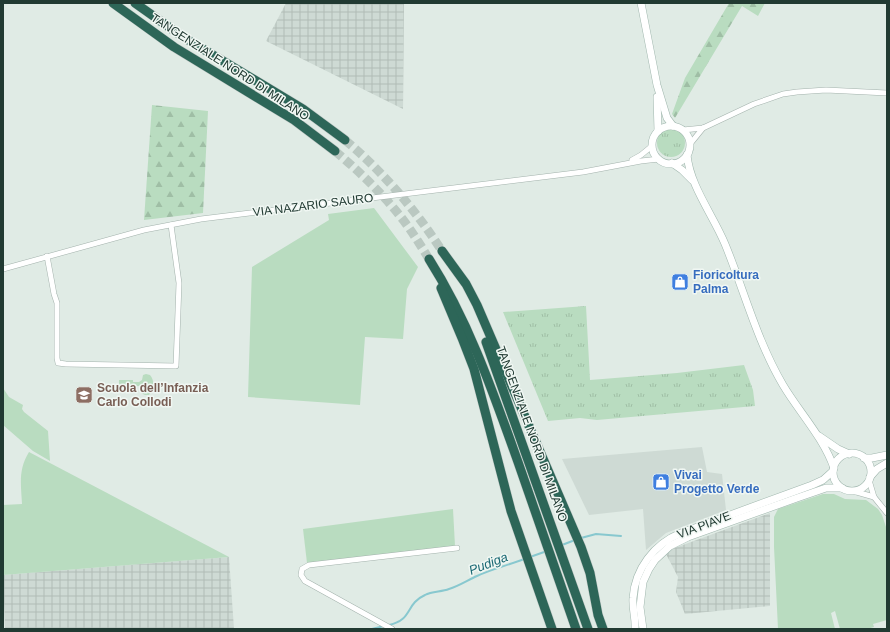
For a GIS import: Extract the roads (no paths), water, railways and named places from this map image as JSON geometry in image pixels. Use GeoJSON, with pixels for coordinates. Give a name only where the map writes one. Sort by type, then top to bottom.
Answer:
{"type":"FeatureCollection","features":[{"type":"Feature","properties":{"kind":"highway","name":"TANGENZIALE NORD DI MILANO"},"geometry":{"type":"LineString","coordinates":[[113,3],[174,47],[288,117],[335,151]]}},
{"type":"Feature","properties":{"kind":"highway","name":"TANGENZIALE NORD DI MILANO"},"geometry":{"type":"LineString","coordinates":[[135,3],[183,37],[303,109],[345,140]]}},
{"type":"Feature","properties":{"kind":"highway","name":"TANGENZIALE NORD DI MILANO"},"geometry":{"type":"LineString","coordinates":[[588,629],[481,327],[463,287],[442,251],[466,284],[477,306],[576,534],[590,573],[598,615],[603,629]]}},
{"type":"Feature","properties":{"kind":"highway","name":"TANGENZIALE NORD DI MILANO"},"geometry":{"type":"LineString","coordinates":[[547,614],[503,482],[474,369],[429,259],[450,294],[481,362],[576,629]]}},
{"type":"Feature","properties":{"kind":"highway"},"geometry":{"type":"LineString","coordinates":[[547,614],[548,629]]}},
{"type":"Feature","properties":{"kind":"highway"},"geometry":{"type":"LineString","coordinates":[[547,614],[552,629]]}},
{"type":"Feature","properties":{"kind":"street"},"geometry":{"type":"LineString","coordinates":[[641,3],[657,85],[667,118],[673,126]]}},
{"type":"Feature","properties":{"kind":"street"},"geometry":{"type":"LineString","coordinates":[[657,85],[658,131]]}},
{"type":"Feature","properties":{"kind":"street"},"geometry":{"type":"LineString","coordinates":[[687,155],[680,161],[672,163],[666,163],[659,159],[652,146],[658,131],[665,127],[673,126],[683,130],[703,128],[754,104],[783,94],[810,90],[887,93]]}},
{"type":"Feature","properties":{"kind":"street"},"geometry":{"type":"LineString","coordinates":[[703,128],[690,144],[687,155],[688,167],[725,243],[771,361],[782,383],[799,410],[818,434],[831,460],[836,482],[842,488],[874,497]]}},
{"type":"Feature","properties":{"kind":"street"},"geometry":{"type":"LineString","coordinates":[[683,130],[688,136],[690,144]]}},
{"type":"Feature","properties":{"kind":"street","name":"VIA NAZARIO SAURO"},"geometry":{"type":"LineString","coordinates":[[628,163],[652,146]]}},
{"type":"Feature","properties":{"kind":"street","name":"VIA NAZARIO SAURO"},"geometry":{"type":"LineString","coordinates":[[3,269],[144,230],[201,219],[583,172],[628,163],[659,159]]}},
{"type":"Feature","properties":{"kind":"street"},"geometry":{"type":"LineString","coordinates":[[672,163],[682,170],[694,182]]}},
{"type":"Feature","properties":{"kind":"street"},"geometry":{"type":"LineString","coordinates":[[47,256],[54,294],[57,301],[58,362],[66,364],[176,366],[179,283],[171,225]]}},
{"type":"Feature","properties":{"kind":"street"},"geometry":{"type":"LineString","coordinates":[[818,434],[838,450],[849,454],[857,454],[864,458],[870,466],[869,478],[874,497],[887,513]]}},
{"type":"Feature","properties":{"kind":"street"},"geometry":{"type":"LineString","coordinates":[[833,469],[839,458],[849,454]]}},
{"type":"Feature","properties":{"kind":"street"},"geometry":{"type":"LineString","coordinates":[[864,458],[887,455]]}},
{"type":"Feature","properties":{"kind":"street"},"geometry":{"type":"LineString","coordinates":[[853,491],[861,488],[877,469],[887,463]]}},
{"type":"Feature","properties":{"kind":"street","name":"VIA PIAVE"},"geometry":{"type":"LineString","coordinates":[[634,629],[633,598],[636,583],[645,562],[661,544],[681,534],[812,485],[823,480],[833,469]]}},
{"type":"Feature","properties":{"kind":"street","name":"VIA PIAVE"},"geometry":{"type":"LineString","coordinates":[[643,629],[640,607],[643,582],[649,568],[670,546],[688,537],[826,488],[842,488]]}},
{"type":"Feature","properties":{"kind":"street"},"geometry":{"type":"LineString","coordinates":[[392,629],[305,581],[301,575],[302,569],[309,566],[457,548]]}},
{"type":"Feature","properties":{"kind":"waterway","name":"Pudiga"},"geometry":{"type":"LineString","coordinates":[[581,538],[596,534],[621,536]]}},
{"type":"Feature","properties":{"kind":"waterway","name":"Pudiga"},"geometry":{"type":"LineString","coordinates":[[562,545],[575,540]]}},
{"type":"Feature","properties":{"kind":"waterway","name":"Pudiga"},"geometry":{"type":"LineString","coordinates":[[530,557],[547,551]]}},
{"type":"Feature","properties":{"kind":"waterway","name":"Pudiga"},"geometry":{"type":"LineString","coordinates":[[389,625],[397,623],[406,616],[414,603],[425,595],[453,588],[483,574],[524,559]]}},
{"type":"Feature","properties":{"kind":"waterway","name":"Pudiga"},"geometry":{"type":"LineString","coordinates":[[372,629],[384,626]]}},
{"type":"Feature","properties":{"kind":"tunnel"},"geometry":{"type":"LineString","coordinates":[[345,140],[359,152],[398,192],[421,220],[442,251]]}},
{"type":"Feature","properties":{"kind":"tunnel"},"geometry":{"type":"LineString","coordinates":[[335,151],[363,176],[396,211],[429,259]]}},
{"type":"Feature","properties":{"kind":"place","name":"Fioricoltura Palma"},"geometry":{"type":"Point","coordinates":[680,282]}},
{"type":"Feature","properties":{"kind":"place","name":"Scuola dell’Infanzia Carlo Collodi"},"geometry":{"type":"Point","coordinates":[84,395]}},
{"type":"Feature","properties":{"kind":"place","name":"Vivai Progetto Verde"},"geometry":{"type":"Point","coordinates":[661,482]}}]}
